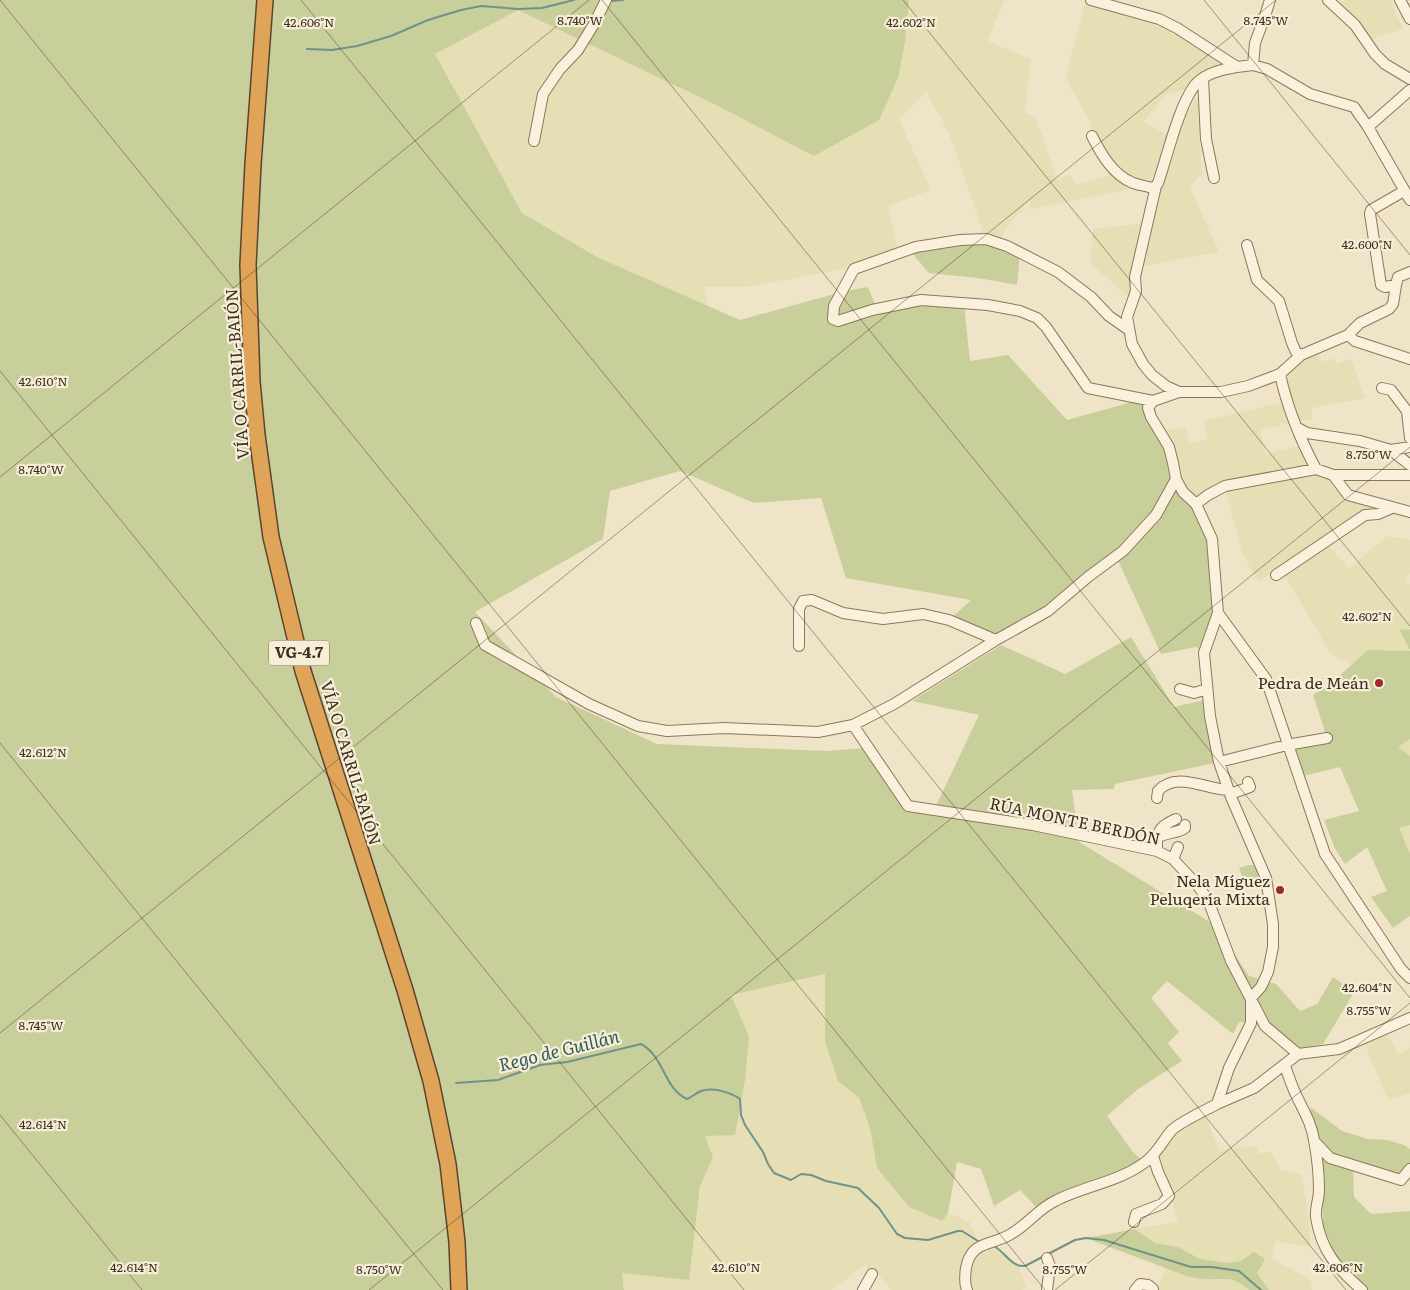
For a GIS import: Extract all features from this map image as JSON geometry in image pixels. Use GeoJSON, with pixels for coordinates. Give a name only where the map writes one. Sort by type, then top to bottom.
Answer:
{"type":"FeatureCollection","features":[{"type":"Feature","properties":{"kind":"highway","name":"VÍA O CARRIL-BAIÓN"},"geometry":{"type":"LineString","coordinates":[[265,0],[252,164],[248,265],[252,382],[256,435],[271,537],[303,671],[405,990],[431,1081],[448,1164],[457,1242],[459,1290]]}},
{"type":"Feature","properties":{"kind":"street"},"geometry":{"type":"LineString","coordinates":[[534,141],[543,94],[560,69],[578,50],[606,0]]}},
{"type":"Feature","properties":{"kind":"street"},"geometry":{"type":"LineString","coordinates":[[1091,0],[1106,6],[1159,19],[1177,28],[1237,67]]}},
{"type":"Feature","properties":{"kind":"street"},"geometry":{"type":"LineString","coordinates":[[1253,65],[1255,43],[1270,0]]}},
{"type":"Feature","properties":{"kind":"street"},"geometry":{"type":"LineString","coordinates":[[1328,0],[1355,25],[1375,54],[1385,64],[1410,79]]}},
{"type":"Feature","properties":{"kind":"street"},"geometry":{"type":"LineString","coordinates":[[1400,0],[1410,19]]}},
{"type":"Feature","properties":{"kind":"street"},"geometry":{"type":"LineString","coordinates":[[1179,392],[1166,386],[1152,375],[1132,344],[1127,317],[1136,291],[1135,277],[1156,186],[1186,101],[1196,84],[1216,72],[1253,65],[1267,69],[1310,94],[1354,107],[1368,127],[1407,196],[1371,210],[1370,214],[1381,285],[1385,287],[1396,285]]}},
{"type":"Feature","properties":{"kind":"street"},"geometry":{"type":"LineString","coordinates":[[1203,79],[1206,138],[1214,178]]}},
{"type":"Feature","properties":{"kind":"street"},"geometry":{"type":"LineString","coordinates":[[1368,127],[1410,90]]}},
{"type":"Feature","properties":{"kind":"street"},"geometry":{"type":"LineString","coordinates":[[1092,136],[1103,157],[1117,172],[1132,183],[1152,188],[1156,186]]}},
{"type":"Feature","properties":{"kind":"street"},"geometry":{"type":"LineString","coordinates":[[1129,330],[1109,316],[1091,296],[1058,272],[1007,246],[986,239],[960,240],[916,248],[854,269],[834,306],[833,319],[838,321],[872,310],[921,300],[988,305],[1020,311],[1037,318],[1046,327],[1088,388],[1153,401],[1179,392],[1221,392],[1248,386],[1280,374],[1301,355],[1348,335],[1360,323],[1389,309],[1393,304],[1398,277],[1410,272]]}},
{"type":"Feature","properties":{"kind":"street"},"geometry":{"type":"LineString","coordinates":[[1248,245],[1257,280],[1279,301],[1292,343],[1296,352],[1301,355]]}},
{"type":"Feature","properties":{"kind":"street"},"geometry":{"type":"LineString","coordinates":[[1348,335],[1355,341],[1410,359]]}},
{"type":"Feature","properties":{"kind":"street"},"geometry":{"type":"LineString","coordinates":[[1280,374],[1289,410],[1305,449],[1316,469]]}},
{"type":"Feature","properties":{"kind":"street"},"geometry":{"type":"LineString","coordinates":[[1382,388],[1391,390],[1407,411],[1410,438]]}},
{"type":"Feature","properties":{"kind":"street"},"geometry":{"type":"LineString","coordinates":[[1153,401],[1148,408],[1168,447],[1176,479],[1183,492],[1196,504],[1212,538],[1218,613],[1204,653],[1210,716],[1219,762],[1229,792],[1266,878],[1274,924],[1273,947],[1268,972],[1261,987],[1251,998],[1251,1023],[1229,1068],[1216,1104]]}},
{"type":"Feature","properties":{"kind":"street"},"geometry":{"type":"LineString","coordinates":[[1298,428],[1307,433],[1360,441],[1390,450],[1410,465]]}},
{"type":"Feature","properties":{"kind":"street"},"geometry":{"type":"LineString","coordinates":[[1390,450],[1410,447]]}},
{"type":"Feature","properties":{"kind":"street"},"geometry":{"type":"LineString","coordinates":[[1196,504],[1225,486],[1316,469],[1333,476],[1410,475]]}},
{"type":"Feature","properties":{"kind":"street"},"geometry":{"type":"LineString","coordinates":[[1333,476],[1348,495],[1410,512]]}},
{"type":"Feature","properties":{"kind":"street"},"geometry":{"type":"LineString","coordinates":[[476,623],[485,646],[590,704],[638,726],[667,731],[724,728],[782,732],[818,732],[853,725],[894,704],[996,640],[1048,611],[1088,577],[1123,551],[1156,515],[1176,479]]}},
{"type":"Feature","properties":{"kind":"street"},"geometry":{"type":"LineString","coordinates":[[1276,575],[1365,515],[1378,514],[1392,508]]}},
{"type":"Feature","properties":{"kind":"street"},"geometry":{"type":"LineString","coordinates":[[799,646],[799,609],[803,601],[812,600],[843,613],[883,618],[923,614],[949,620],[996,640]]}},
{"type":"Feature","properties":{"kind":"street"},"geometry":{"type":"LineString","coordinates":[[1218,613],[1266,679],[1325,854],[1401,969],[1410,978]]}},
{"type":"Feature","properties":{"kind":"street"},"geometry":{"type":"LineString","coordinates":[[1180,689],[1194,693],[1207,689]]}},
{"type":"Feature","properties":{"kind":"street","name":"RÚA MONTE BERDÓN"},"geometry":{"type":"LineString","coordinates":[[853,725],[908,806],[1034,825],[1157,851],[1173,859],[1208,900],[1231,961],[1265,1026],[1298,1054]]}},
{"type":"Feature","properties":{"kind":"street"},"geometry":{"type":"LineString","coordinates":[[1219,762],[1287,745],[1327,738]]}},
{"type":"Feature","properties":{"kind":"street"},"geometry":{"type":"LineString","coordinates":[[1157,798],[1159,789],[1165,785],[1193,782],[1229,792],[1250,787],[1248,782]]}},
{"type":"Feature","properties":{"kind":"street"},"geometry":{"type":"LineString","coordinates":[[1157,851],[1158,832],[1163,826],[1176,819]]}},
{"type":"Feature","properties":{"kind":"street"},"geometry":{"type":"LineString","coordinates":[[1157,838],[1168,832],[1183,830],[1185,825]]}},
{"type":"Feature","properties":{"kind":"street"},"geometry":{"type":"LineString","coordinates":[[1173,859],[1178,847]]}},
{"type":"Feature","properties":{"kind":"street"},"geometry":{"type":"LineString","coordinates":[[967,1290],[965,1276],[968,1258],[980,1245],[1002,1240],[1054,1201],[1069,1194],[1113,1180],[1145,1163],[1172,1130],[1216,1104],[1254,1088],[1285,1066],[1298,1054],[1339,1049],[1410,1018]]}},
{"type":"Feature","properties":{"kind":"street"},"geometry":{"type":"LineString","coordinates":[[1285,1066],[1298,1100],[1307,1115],[1315,1142],[1319,1193],[1316,1217],[1324,1245],[1335,1265],[1362,1290]]}},
{"type":"Feature","properties":{"kind":"street"},"geometry":{"type":"LineString","coordinates":[[1315,1142],[1330,1158],[1400,1180],[1410,1169]]}},
{"type":"Feature","properties":{"kind":"street"},"geometry":{"type":"LineString","coordinates":[[1134,1222],[1136,1214],[1162,1204],[1169,1196],[1152,1156]]}},
{"type":"Feature","properties":{"kind":"street"},"geometry":{"type":"LineString","coordinates":[[1046,1258],[1050,1266],[1047,1290]]}},
{"type":"Feature","properties":{"kind":"street"},"geometry":{"type":"LineString","coordinates":[[863,1290],[872,1274]]}},
{"type":"Feature","properties":{"kind":"street"},"geometry":{"type":"LineString","coordinates":[[1136,1290],[1140,1284],[1148,1285],[1153,1289]]}},
{"type":"Feature","properties":{"kind":"shaded area"},"geometry":{"type":"Polygon","coordinates":[[[909,0],[1004,0],[988,41],[1031,59],[1025,113],[1036,118],[1057,180],[1071,175],[1075,185],[1116,173],[1141,187],[1031,209],[1029,201],[1005,229],[999,243],[986,239],[949,133],[926,92],[899,120],[931,190],[888,206],[897,248],[846,269],[745,287],[705,287],[707,306],[603,260],[522,213],[434,54],[518,9],[714,104],[814,156],[905,42],[909,0]]]}},
{"type":"Feature","properties":{"kind":"shaded area"},"geometry":{"type":"Polygon","coordinates":[[[1343,0],[1390,0],[1403,29],[1372,39],[1336,7],[1343,0]]]}},
{"type":"Feature","properties":{"kind":"shaded area"},"geometry":{"type":"Polygon","coordinates":[[[1085,3],[1188,36],[1224,65],[1188,89],[1166,94],[1144,122],[1163,133],[1173,136],[1197,97],[1202,174],[1190,187],[1219,252],[1137,267],[1129,297],[1090,263],[1093,229],[1148,223],[1171,141],[1152,178],[1153,183],[1130,178],[1093,136],[1090,121],[1071,88],[1066,75],[1085,3]]]}},
{"type":"Feature","properties":{"kind":"shaded area"},"geometry":{"type":"Polygon","coordinates":[[[1317,352],[1322,362],[1333,358],[1336,364],[1351,359],[1365,398],[1312,408],[1312,420],[1298,421],[1260,430],[1266,454],[1304,445],[1316,469],[1333,475],[1348,495],[1376,503],[1363,516],[1325,542],[1349,568],[1387,536],[1410,540],[1410,574],[1405,579],[1410,585],[1410,629],[1399,631],[1410,651],[1368,650],[1352,665],[1331,654],[1280,568],[1258,582],[1242,553],[1225,487],[1196,504],[1183,492],[1160,432],[1185,427],[1190,443],[1208,439],[1204,421],[1290,400],[1285,376],[1303,359],[1317,352]]]}},
{"type":"Feature","properties":{"kind":"shaded area"},"geometry":{"type":"Polygon","coordinates":[[[1410,739],[1410,756],[1397,747],[1410,739]]]}},
{"type":"Feature","properties":{"kind":"shaded area"},"geometry":{"type":"Polygon","coordinates":[[[1410,825],[1410,854],[1398,828],[1410,825]]]}},
{"type":"Feature","properties":{"kind":"shaded area"},"geometry":{"type":"Polygon","coordinates":[[[825,974],[825,1043],[838,1081],[859,1098],[870,1128],[877,1168],[909,1207],[941,1221],[948,1213],[970,1222],[978,1241],[998,1249],[1019,1266],[1027,1288],[1022,1290],[891,1290],[879,1275],[864,1266],[831,1290],[624,1290],[622,1273],[578,1257],[688,1280],[700,1186],[713,1157],[705,1136],[749,1036],[731,995],[825,974]]]}},
{"type":"Feature","properties":{"kind":"shaded area"},"geometry":{"type":"Polygon","coordinates":[[[1387,1035],[1399,1055],[1410,1047],[1410,1093],[1388,1100],[1364,1043],[1387,1035]]]}},
{"type":"Feature","properties":{"kind":"shaded area"},"geometry":{"type":"Polygon","coordinates":[[[1204,1111],[1219,1150],[1257,1146],[1259,1154],[1272,1152],[1281,1170],[1302,1175],[1310,1227],[1310,1247],[1276,1241],[1272,1259],[1310,1279],[1312,1290],[1269,1290],[1257,1273],[1254,1252],[1241,1261],[1228,1263],[1200,1259],[1178,1247],[1155,1243],[1135,1229],[1178,1222],[1158,1150],[1172,1130],[1204,1111]]]}},
{"type":"Feature","properties":{"kind":"shaded area"},"geometry":{"type":"Polygon","coordinates":[[[1166,1269],[1189,1277],[1222,1278],[1240,1282],[1249,1290],[1157,1290],[1166,1269]]]}},
{"type":"Feature","properties":{"kind":"green space"},"geometry":{"type":"Polygon","coordinates":[[[0,0],[909,0],[905,42],[898,78],[879,120],[814,156],[714,104],[518,10],[435,54],[522,213],[599,258],[740,320],[841,292],[868,287],[877,309],[921,300],[964,305],[970,361],[1008,355],[1067,420],[1143,399],[1160,432],[1176,479],[1212,539],[1218,597],[1204,653],[1196,647],[1161,654],[1116,556],[1048,611],[996,640],[949,620],[971,600],[846,578],[821,498],[754,503],[680,471],[610,491],[603,539],[475,612],[556,697],[657,744],[827,751],[864,748],[908,806],[934,810],[979,715],[912,701],[1001,645],[1065,674],[1131,637],[1174,707],[1208,699],[1219,762],[1115,784],[1114,789],[1072,790],[1079,842],[1215,925],[1249,976],[1276,984],[1300,1011],[1317,1004],[1333,977],[1354,992],[1323,1044],[1299,1049],[1271,1025],[1239,1022],[1233,1034],[1167,981],[1151,998],[1179,1032],[1168,1043],[1182,1061],[1138,1089],[1107,1116],[1133,1152],[1145,1163],[1040,1211],[1020,1190],[994,1206],[981,1169],[957,1162],[948,1213],[942,1221],[909,1207],[877,1168],[870,1128],[859,1098],[838,1081],[825,1042],[825,974],[731,995],[749,1036],[745,1080],[735,1135],[705,1136],[713,1157],[700,1186],[689,1280],[622,1273],[624,1290],[0,1290],[0,0]]]}},
{"type":"Feature","properties":{"kind":"green space"},"geometry":{"type":"Polygon","coordinates":[[[956,241],[999,243],[1020,252],[1017,285],[978,278],[929,273],[912,253],[956,241]]]}},
{"type":"Feature","properties":{"kind":"green space"},"geometry":{"type":"Polygon","coordinates":[[[1410,629],[1410,650],[1399,630],[1410,629]]]}},
{"type":"Feature","properties":{"kind":"green space"},"geometry":{"type":"Polygon","coordinates":[[[1368,650],[1410,651],[1410,739],[1398,747],[1410,756],[1410,825],[1399,828],[1410,854],[1410,916],[1393,928],[1371,897],[1387,891],[1367,847],[1345,864],[1335,849],[1324,820],[1359,811],[1340,767],[1303,776],[1293,747],[1327,738],[1313,695],[1329,685],[1368,650]]]}},
{"type":"Feature","properties":{"kind":"green space"},"geometry":{"type":"Polygon","coordinates":[[[1255,865],[1259,877],[1244,881],[1239,868],[1255,865]]]}},
{"type":"Feature","properties":{"kind":"green space"},"geometry":{"type":"Polygon","coordinates":[[[1310,1107],[1342,1131],[1368,1139],[1387,1140],[1404,1145],[1410,1149],[1410,1164],[1401,1180],[1353,1165],[1354,1197],[1371,1214],[1410,1211],[1410,1290],[1362,1290],[1324,1245],[1320,1146],[1310,1107]]]}},
{"type":"Feature","properties":{"kind":"green space"},"geometry":{"type":"Polygon","coordinates":[[[1135,1229],[1155,1243],[1178,1247],[1200,1259],[1228,1263],[1241,1261],[1254,1252],[1265,1259],[1257,1273],[1269,1290],[1249,1290],[1238,1282],[1229,1279],[1189,1277],[1086,1238],[1135,1229]]]}},
{"type":"Feature","properties":{"kind":"waterway"},"geometry":{"type":"LineString","coordinates":[[307,49],[332,50],[357,46],[391,36],[428,20],[481,6],[518,9],[542,8],[574,0]]}},
{"type":"Feature","properties":{"kind":"waterway"},"geometry":{"type":"LineString","coordinates":[[610,1],[623,0]]}},
{"type":"Feature","properties":{"kind":"waterway","name":"Rego de Guillán"},"geometry":{"type":"LineString","coordinates":[[456,1083],[498,1080],[540,1065],[567,1062],[641,1044],[655,1056],[673,1088],[687,1099],[706,1090],[726,1092],[740,1099],[741,1115],[745,1125],[774,1173],[791,1180],[801,1174],[811,1175],[826,1181],[858,1188],[879,1208],[897,1234],[905,1238],[928,1240],[962,1231],[978,1241]]}},
{"type":"Feature","properties":{"kind":"waterway","name":"Rego de Guillán"},"geometry":{"type":"LineString","coordinates":[[994,1246],[1012,1262],[1025,1266],[1075,1240],[1086,1238],[1104,1240],[1191,1267],[1212,1267],[1239,1271],[1261,1290]]}},
{"type":"Feature","properties":{"kind":"place","name":"Pedra de Meán"},"geometry":{"type":"Point","coordinates":[1379,683]}},
{"type":"Feature","properties":{"kind":"place","name":"Nela Míguez Peluqería Mixta"},"geometry":{"type":"Point","coordinates":[1280,890]}}]}
